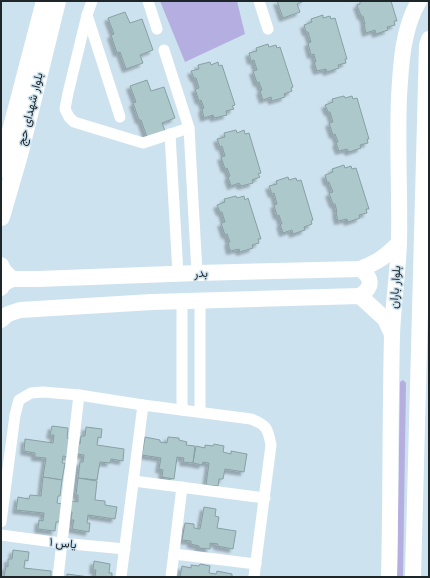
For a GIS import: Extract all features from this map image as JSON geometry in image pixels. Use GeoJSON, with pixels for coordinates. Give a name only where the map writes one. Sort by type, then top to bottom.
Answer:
{"type":"FeatureCollection","features":[{"type":"Feature","properties":{"kind":"main road","name":"بلوار شهدای حج"},"geometry":{"type":"LineString","coordinates":[[1,168],[44,1]]}},
{"type":"Feature","properties":{"kind":"main road","name":"بلوار شهدای حج"},"geometry":{"type":"LineString","coordinates":[[1,217],[21,147],[58,1]]}},
{"type":"Feature","properties":{"kind":"street"},"geometry":{"type":"LineString","coordinates":[[92,1],[87,15],[65,108],[69,117],[74,122],[85,126],[143,143],[189,128]]}},
{"type":"Feature","properties":{"kind":"street"},"geometry":{"type":"LineString","coordinates":[[148,1],[157,29]]}},
{"type":"Feature","properties":{"kind":"street"},"geometry":{"type":"LineString","coordinates":[[259,1],[268,29]]}},
{"type":"Feature","properties":{"kind":"street","name":"بلوار باران"},"geometry":{"type":"LineString","coordinates":[[388,577],[392,334],[398,243],[398,128],[403,45],[413,11],[419,1]]}},
{"type":"Feature","properties":{"kind":"street"},"geometry":{"type":"LineString","coordinates":[[87,15],[120,117]]}},
{"type":"Feature","properties":{"kind":"street","name":"بلوار باران"},"geometry":{"type":"LineString","coordinates":[[413,577],[424,342],[424,129],[427,45],[429,38]]}},
{"type":"Feature","properties":{"kind":"street"},"geometry":{"type":"LineString","coordinates":[[164,50],[189,128],[197,273]]}},
{"type":"Feature","properties":{"kind":"street"},"geometry":{"type":"LineString","coordinates":[[170,134],[178,274]]}},
{"type":"Feature","properties":{"kind":"street","name":"بدر"},"geometry":{"type":"LineString","coordinates":[[1,265],[4,271],[6,283],[38,279],[360,269],[375,263],[389,253],[398,243]]}},
{"type":"Feature","properties":{"kind":"street"},"geometry":{"type":"LineString","coordinates":[[177,249],[196,249]]}},
{"type":"Feature","properties":{"kind":"street"},"geometry":{"type":"LineString","coordinates":[[3,314],[20,310],[182,300],[360,296],[367,291],[370,282],[367,274],[360,269]]}},
{"type":"Feature","properties":{"kind":"street"},"geometry":{"type":"LineString","coordinates":[[360,296],[385,319],[392,334]]}},
{"type":"Feature","properties":{"kind":"street"},"geometry":{"type":"LineString","coordinates":[[182,300],[182,410]]}},
{"type":"Feature","properties":{"kind":"street"},"geometry":{"type":"LineString","coordinates":[[200,300],[200,412]]}},
{"type":"Feature","properties":{"kind":"street"},"geometry":{"type":"LineString","coordinates":[[182,345],[200,347]]}},
{"type":"Feature","properties":{"kind":"street"},"geometry":{"type":"LineString","coordinates":[[1,522],[15,415],[19,400],[31,393],[43,392],[79,395],[251,419],[262,423],[269,432],[271,446],[254,577]]}},
{"type":"Feature","properties":{"kind":"street"},"geometry":{"type":"LineString","coordinates":[[58,577],[79,395]]}},
{"type":"Feature","properties":{"kind":"street"},"geometry":{"type":"LineString","coordinates":[[121,577],[143,405]]}},
{"type":"Feature","properties":{"kind":"street"},"geometry":{"type":"LineString","coordinates":[[134,481],[265,498]]}},
{"type":"Feature","properties":{"kind":"street"},"geometry":{"type":"LineString","coordinates":[[171,577],[182,487]]}},
{"type":"Feature","properties":{"kind":"street"},"geometry":{"type":"LineString","coordinates":[[390,516],[415,518]]}},
{"type":"Feature","properties":{"kind":"street","name":"یاس ۱"},"geometry":{"type":"LineString","coordinates":[[1,535],[61,543],[125,549]]}},
{"type":"Feature","properties":{"kind":"street"},"geometry":{"type":"LineString","coordinates":[[174,554],[256,564]]}},
{"type":"Feature","properties":{"kind":"shaded area"},"geometry":{"type":"Polygon","coordinates":[[[160,1],[237,1],[245,34],[185,62],[160,1]]]}},
{"type":"Feature","properties":{"kind":"shaded area"},"geometry":{"type":"Polygon","coordinates":[[[403,380],[406,383],[403,577],[397,577],[400,382],[403,380]]]}},
{"type":"Feature","properties":{"kind":"building"},"geometry":{"type":"Polygon","coordinates":[[[277,1],[304,1],[297,4],[300,12],[283,18],[277,1]]]}},
{"type":"Feature","properties":{"kind":"building"},"geometry":{"type":"Polygon","coordinates":[[[360,1],[391,1],[397,21],[394,21],[395,25],[387,27],[388,30],[376,34],[375,30],[366,33],[363,16],[361,16],[357,5],[360,4],[360,1]]]}},
{"type":"Feature","properties":{"kind":"building"},"geometry":{"type":"Polygon","coordinates":[[[125,12],[130,23],[142,19],[153,50],[140,55],[143,63],[126,69],[120,52],[117,53],[111,35],[114,34],[108,18],[125,12]]]}},
{"type":"Feature","properties":{"kind":"building"},"geometry":{"type":"Polygon","coordinates":[[[323,15],[323,18],[330,16],[331,19],[335,18],[347,59],[345,59],[346,63],[338,65],[339,68],[327,72],[326,69],[317,71],[314,62],[316,62],[314,54],[311,55],[308,43],[311,42],[304,25],[312,22],[311,19],[323,15]]]}},
{"type":"Feature","properties":{"kind":"building"},"geometry":{"type":"Polygon","coordinates":[[[268,44],[269,47],[276,45],[277,48],[280,47],[293,87],[291,88],[292,91],[284,94],[285,97],[272,101],[271,97],[263,100],[260,91],[262,90],[259,82],[257,83],[253,71],[257,70],[254,60],[251,61],[249,53],[257,51],[256,48],[268,44]]]}},
{"type":"Feature","properties":{"kind":"building"},"geometry":{"type":"Polygon","coordinates":[[[210,62],[211,65],[218,62],[219,66],[222,65],[235,105],[232,106],[234,109],[226,111],[227,115],[214,118],[213,115],[204,118],[202,109],[204,108],[201,100],[199,101],[195,89],[199,88],[196,78],[194,78],[191,71],[199,69],[198,65],[210,62]]]}},
{"type":"Feature","properties":{"kind":"building"},"geometry":{"type":"Polygon","coordinates":[[[147,80],[151,91],[164,87],[175,118],[162,123],[165,131],[147,137],[133,103],[136,102],[130,86],[147,80]]]}},
{"type":"Feature","properties":{"kind":"building"},"geometry":{"type":"Polygon","coordinates":[[[344,96],[345,98],[352,96],[353,99],[357,98],[369,139],[367,139],[368,143],[360,145],[361,148],[349,152],[347,149],[339,151],[336,143],[338,142],[335,134],[333,135],[329,123],[333,122],[330,112],[328,112],[325,105],[333,102],[332,99],[344,96]]]}},
{"type":"Feature","properties":{"kind":"building"},"geometry":{"type":"Polygon","coordinates":[[[236,130],[237,133],[244,130],[245,134],[249,133],[261,173],[258,174],[260,177],[252,180],[253,183],[241,186],[239,183],[231,186],[228,177],[230,176],[227,168],[225,169],[221,157],[225,156],[222,146],[220,147],[217,139],[225,137],[224,133],[236,130]]]}},
{"type":"Feature","properties":{"kind":"building"},"geometry":{"type":"Polygon","coordinates":[[[344,165],[345,168],[351,166],[352,169],[356,168],[369,209],[366,209],[367,213],[359,215],[360,218],[348,222],[347,219],[338,221],[335,204],[333,204],[329,193],[333,192],[325,175],[333,172],[332,169],[344,165]]]}},
{"type":"Feature","properties":{"kind":"building"},"geometry":{"type":"Polygon","coordinates":[[[288,177],[289,180],[296,178],[297,181],[301,180],[313,220],[311,221],[312,224],[304,227],[305,230],[293,234],[292,230],[283,233],[280,224],[282,224],[279,215],[277,216],[274,205],[277,204],[274,193],[272,194],[269,186],[277,184],[276,181],[288,177]]]}},
{"type":"Feature","properties":{"kind":"building"},"geometry":{"type":"Polygon","coordinates":[[[236,196],[237,198],[244,196],[245,200],[248,198],[261,239],[258,239],[259,243],[252,245],[253,248],[240,252],[239,249],[230,251],[228,242],[230,242],[227,234],[225,235],[221,223],[225,222],[222,212],[220,212],[217,205],[225,202],[224,199],[236,196]]]}},
{"type":"Feature","properties":{"kind":"building"},"geometry":{"type":"Polygon","coordinates":[[[52,426],[68,428],[67,438],[70,438],[69,457],[63,456],[62,463],[65,463],[62,480],[43,477],[46,458],[35,457],[35,453],[24,451],[25,439],[53,443],[54,435],[50,435],[52,426]]]}},
{"type":"Feature","properties":{"kind":"building"},"geometry":{"type":"Polygon","coordinates":[[[86,427],[102,429],[101,438],[98,437],[97,445],[124,449],[123,461],[111,459],[110,463],[100,462],[97,480],[78,478],[80,462],[83,462],[84,455],[77,454],[81,436],[85,436],[86,427]]]}},
{"type":"Feature","properties":{"kind":"building"},"geometry":{"type":"Polygon","coordinates":[[[145,437],[167,443],[168,437],[179,438],[179,440],[187,442],[186,445],[195,446],[193,463],[183,462],[184,458],[177,457],[174,479],[162,477],[163,470],[159,469],[161,458],[142,455],[145,437]]]}},
{"type":"Feature","properties":{"kind":"building"},"geometry":{"type":"Polygon","coordinates":[[[214,444],[224,446],[223,452],[231,454],[231,451],[247,454],[244,472],[225,469],[223,479],[219,479],[218,486],[206,485],[209,463],[203,462],[202,465],[193,463],[196,446],[205,448],[205,445],[213,446],[214,444]]]}},
{"type":"Feature","properties":{"kind":"building"},"geometry":{"type":"Polygon","coordinates":[[[43,477],[62,480],[60,496],[58,496],[57,503],[63,504],[59,522],[56,522],[55,531],[38,529],[39,520],[43,521],[44,513],[16,510],[18,497],[29,499],[30,495],[41,496],[43,477]]]}},
{"type":"Feature","properties":{"kind":"building"},"geometry":{"type":"Polygon","coordinates":[[[78,478],[97,481],[95,500],[105,501],[105,505],[117,507],[115,519],[88,515],[87,523],[90,523],[89,532],[72,529],[74,520],[71,520],[71,501],[78,502],[78,495],[76,495],[78,478]]]}},
{"type":"Feature","properties":{"kind":"building"},"geometry":{"type":"Polygon","coordinates":[[[204,507],[216,509],[215,516],[219,517],[217,528],[236,531],[233,549],[210,543],[210,549],[199,548],[199,546],[191,544],[191,541],[182,540],[185,523],[194,524],[194,528],[200,529],[204,507]]]}},
{"type":"Feature","properties":{"kind":"building"},"geometry":{"type":"Polygon","coordinates":[[[13,550],[29,552],[28,561],[25,560],[24,568],[51,571],[51,577],[4,577],[6,566],[8,567],[8,559],[12,559],[13,550]]]}},
{"type":"Feature","properties":{"kind":"building"},"geometry":{"type":"Polygon","coordinates":[[[94,561],[110,564],[109,573],[112,573],[112,577],[95,577],[96,570],[93,570],[94,561]]]}},
{"type":"Feature","properties":{"kind":"building"},"geometry":{"type":"Polygon","coordinates":[[[200,564],[210,566],[209,573],[216,574],[217,571],[232,574],[232,577],[180,577],[182,566],[191,568],[191,565],[199,566],[200,564]]]}},
{"type":"Feature","properties":{"kind":"building"},"geometry":{"type":"Polygon","coordinates":[[[67,574],[89,577],[67,577],[67,574]]]}}]}
